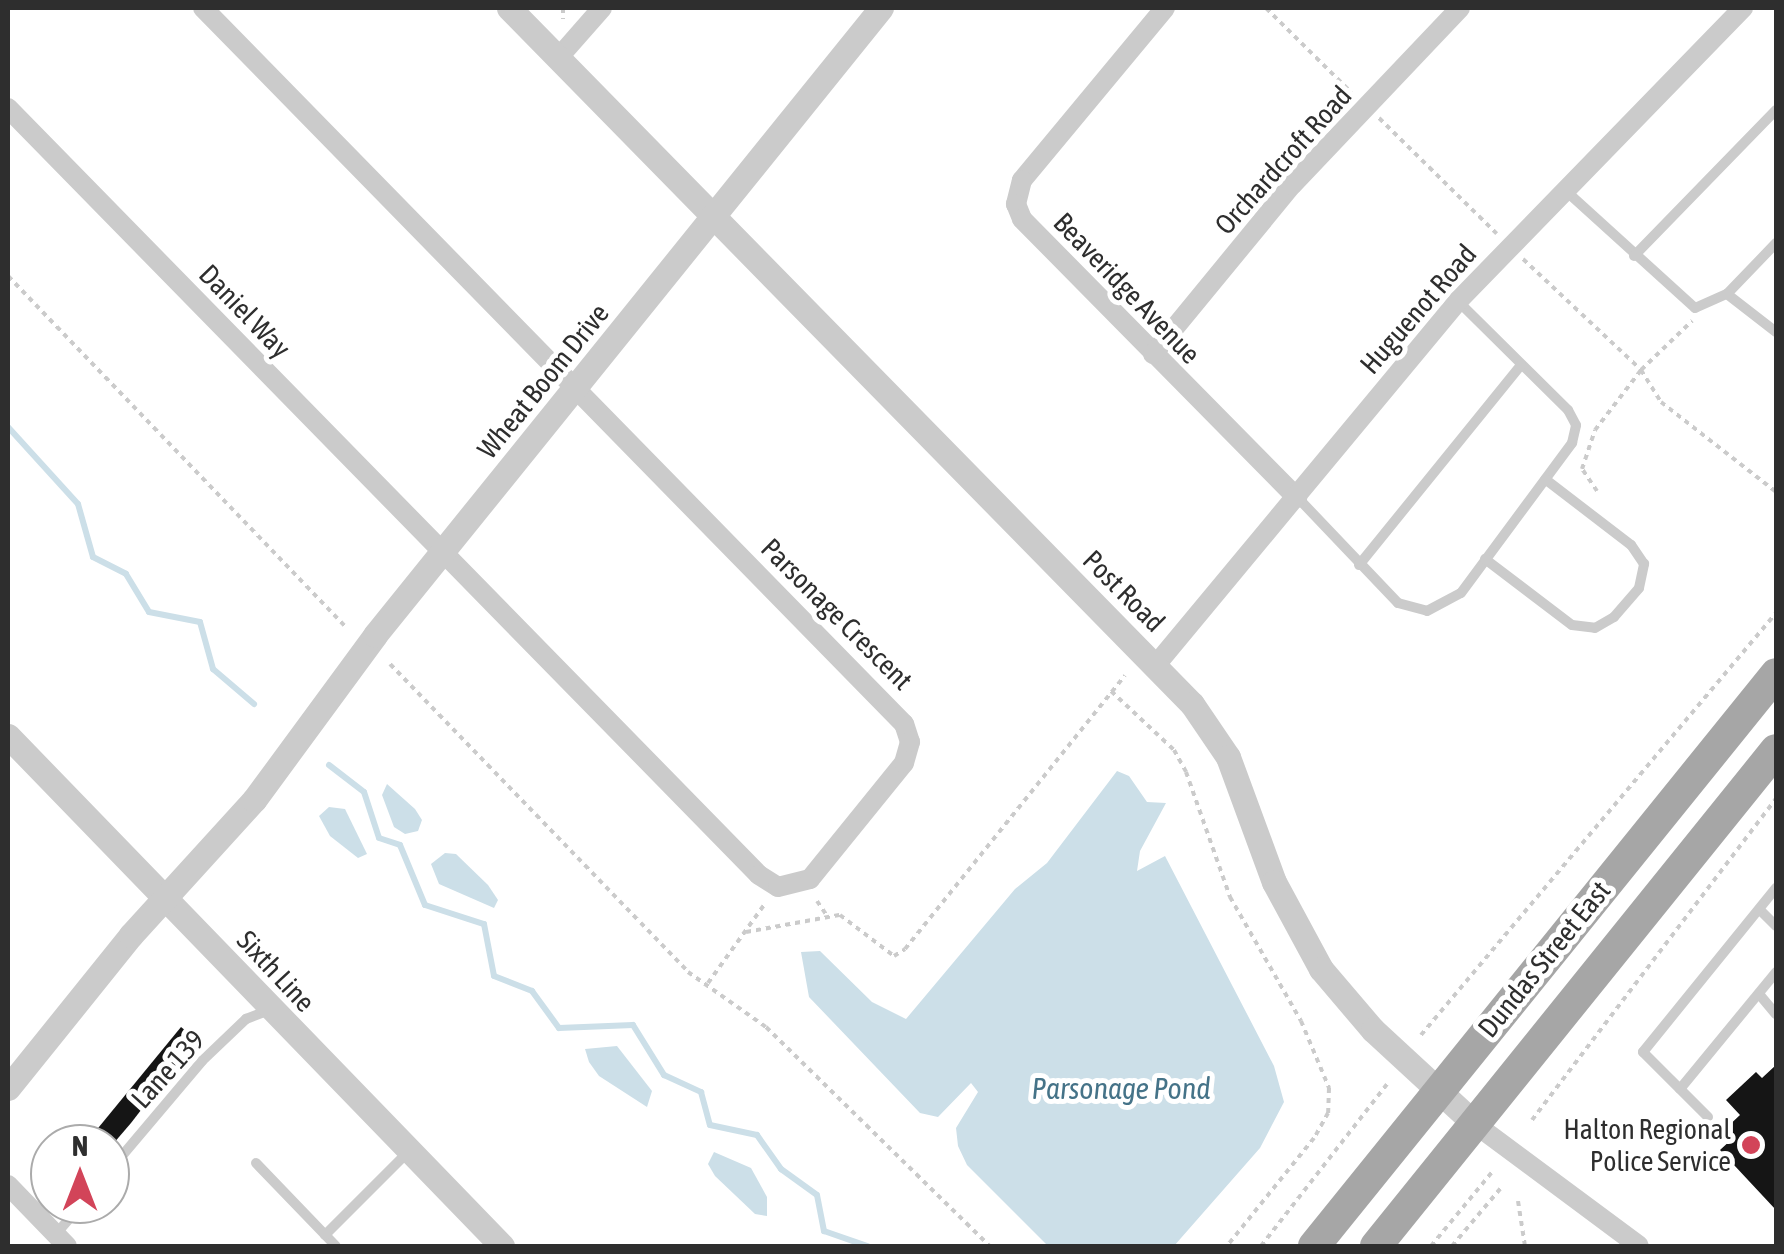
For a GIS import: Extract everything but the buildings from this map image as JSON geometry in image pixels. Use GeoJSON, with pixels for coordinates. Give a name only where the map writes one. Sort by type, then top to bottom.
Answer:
{"type":"FeatureCollection","features":[{"type":"Feature","properties":{"kind":"main road","name":"Dundas Street East"},"geometry":{"type":"LineString","coordinates":[[1314,1246],[1776,674]]}},
{"type":"Feature","properties":{"kind":"main road","name":"Dundas Street East"},"geometry":{"type":"LineString","coordinates":[[1376,1246],[1776,750]]}},
{"type":"Feature","properties":{"kind":"street"},"geometry":{"type":"LineString","coordinates":[[203,8],[576,388]]}},
{"type":"Feature","properties":{"kind":"street","name":"Post Road"},"geometry":{"type":"LineString","coordinates":[[509,8],[1203,718],[1228,758],[1274,882],[1321,968],[1373,1030],[1475,1124],[1639,1246]]}},
{"type":"Feature","properties":{"kind":"street"},"geometry":{"type":"LineString","coordinates":[[558,57],[602,8]]}},
{"type":"Feature","properties":{"kind":"street","name":"Wheat Boom Drive"},"geometry":{"type":"LineString","coordinates":[[8,1088],[254,795],[442,552],[881,8]]}},
{"type":"Feature","properties":{"kind":"street","name":"Beaveridge Avenue"},"geometry":{"type":"LineString","coordinates":[[1165,8],[1016,192],[1022,220],[1297,498]]}},
{"type":"Feature","properties":{"kind":"street","name":"Orchardcroft Road"},"geometry":{"type":"LineString","coordinates":[[1153,354],[1292,185],[1460,8]]}},
{"type":"Feature","properties":{"kind":"street","name":"Huguenot Road"},"geometry":{"type":"LineString","coordinates":[[1155,666],[1458,301],[1743,8]]}},
{"type":"Feature","properties":{"kind":"street","name":"Daniel Way"},"geometry":{"type":"LineString","coordinates":[[8,108],[442,552]]}},
{"type":"Feature","properties":{"kind":"street","name":"Parsonage Crescent"},"geometry":{"type":"LineString","coordinates":[[442,552],[759,875],[790,887],[818,873],[904,763],[909,733],[895,712],[576,388]]}},
{"type":"Feature","properties":{"kind":"street","name":"Sixth Line"},"geometry":{"type":"LineString","coordinates":[[8,736],[502,1246]]}},
{"type":"Feature","properties":{"kind":"street"},"geometry":{"type":"LineString","coordinates":[[8,1186],[61,1241]]}},
{"type":"Feature","properties":{"kind":"lane"},"geometry":{"type":"LineString","coordinates":[[1634,256],[1776,110]]}},
{"type":"Feature","properties":{"kind":"lane"},"geometry":{"type":"LineString","coordinates":[[1565,190],[1683,303],[1706,307],[1727,294],[1776,242]]}},
{"type":"Feature","properties":{"kind":"lane"},"geometry":{"type":"LineString","coordinates":[[1727,294],[1776,332]]}},
{"type":"Feature","properties":{"kind":"lane"},"geometry":{"type":"LineString","coordinates":[[1297,498],[1398,603],[1428,610],[1461,593],[1572,443],[1576,426],[1458,301]]}},
{"type":"Feature","properties":{"kind":"lane"},"geometry":{"type":"LineString","coordinates":[[1359,565],[1521,365]]}},
{"type":"Feature","properties":{"kind":"lane"},"geometry":{"type":"LineString","coordinates":[[1485,559],[1572,624],[1595,628],[1639,588],[1644,564],[1632,545],[1545,479]]}},
{"type":"Feature","properties":{"kind":"lane"},"geometry":{"type":"LineString","coordinates":[[1708,1116],[1643,1052],[1776,888]]}},
{"type":"Feature","properties":{"kind":"lane"},"geometry":{"type":"LineString","coordinates":[[1760,910],[1776,926]]}},
{"type":"Feature","properties":{"kind":"lane"},"geometry":{"type":"LineString","coordinates":[[1680,1089],[1776,972]]}},
{"type":"Feature","properties":{"kind":"lane"},"geometry":{"type":"LineString","coordinates":[[1759,994],[1776,1014]]}},
{"type":"Feature","properties":{"kind":"lane","name":"Lane 139"},"geometry":{"type":"LineString","coordinates":[[130,1147],[202,1062],[246,1020],[270,1010]]}},
{"type":"Feature","properties":{"kind":"lane"},"geometry":{"type":"LineString","coordinates":[[325,1234],[409,1152]]}},
{"type":"Feature","properties":{"kind":"lane"},"geometry":{"type":"LineString","coordinates":[[256,1164],[336,1246]]}},
{"type":"Feature","properties":{"kind":"path"},"geometry":{"type":"LineString","coordinates":[[562,8],[563,19]]}},
{"type":"Feature","properties":{"kind":"path"},"geometry":{"type":"LineString","coordinates":[[1266,8],[1360,100]]}},
{"type":"Feature","properties":{"kind":"path"},"geometry":{"type":"LineString","coordinates":[[1376,115],[1502,239]]}},
{"type":"Feature","properties":{"kind":"path"},"geometry":{"type":"LineString","coordinates":[[1526,262],[1642,370],[1661,402],[1776,492]]}},
{"type":"Feature","properties":{"kind":"path"},"geometry":{"type":"LineString","coordinates":[[8,276],[346,627]]}},
{"type":"Feature","properties":{"kind":"path"},"geometry":{"type":"LineString","coordinates":[[1597,490],[1582,474],[1595,430],[1642,370],[1706,307]]}},
{"type":"Feature","properties":{"kind":"path"},"geometry":{"type":"LineString","coordinates":[[1420,1036],[1776,613]]}},
{"type":"Feature","properties":{"kind":"path"},"geometry":{"type":"LineString","coordinates":[[390,664],[674,958],[813,1070],[990,1246]]}},
{"type":"Feature","properties":{"kind":"path"},"geometry":{"type":"LineString","coordinates":[[746,932],[840,914],[894,956],[906,950],[1125,675]]}},
{"type":"Feature","properties":{"kind":"path"},"geometry":{"type":"LineString","coordinates":[[1111,691],[1180,761],[1230,897],[1301,1021],[1329,1088],[1328,1113],[1314,1138],[1228,1246]]}},
{"type":"Feature","properties":{"kind":"path"},"geometry":{"type":"LineString","coordinates":[[1532,1120],[1776,799]]}},
{"type":"Feature","properties":{"kind":"path"},"geometry":{"type":"LineString","coordinates":[[817,900],[827,916]]}},
{"type":"Feature","properties":{"kind":"path"},"geometry":{"type":"LineString","coordinates":[[708,983],[764,906]]}},
{"type":"Feature","properties":{"kind":"path"},"geometry":{"type":"LineString","coordinates":[[1261,1246],[1387,1084]]}},
{"type":"Feature","properties":{"kind":"path"},"geometry":{"type":"LineString","coordinates":[[1431,1246],[1492,1172]]}},
{"type":"Feature","properties":{"kind":"path"},"geometry":{"type":"LineString","coordinates":[[1452,1246],[1500,1189]]}},
{"type":"Feature","properties":{"kind":"path"},"geometry":{"type":"LineString","coordinates":[[1518,1201],[1525,1246]]}},
{"type":"Feature","properties":{"kind":"water","name":"Parsonage Pond"},"geometry":{"type":"Polygon","coordinates":[[[1117,771],[1129,776],[1147,802],[1166,803],[1140,851],[1137,871],[1165,856],[1274,1066],[1284,1102],[1260,1148],[1174,1246],[1048,1246],[967,1165],[958,1146],[956,1128],[978,1092],[971,1083],[938,1117],[920,1113],[809,997],[801,952],[820,951],[872,1002],[906,1019],[1015,889],[1047,863],[1117,771]]]}},
{"type":"Feature","properties":{"kind":"water"},"geometry":{"type":"Polygon","coordinates":[[[387,784],[415,809],[422,820],[418,831],[405,834],[394,827],[382,795],[387,784]]]}},
{"type":"Feature","properties":{"kind":"water"},"geometry":{"type":"Polygon","coordinates":[[[329,807],[345,809],[367,854],[358,858],[330,836],[319,816],[329,807]]]}},
{"type":"Feature","properties":{"kind":"water"},"geometry":{"type":"Polygon","coordinates":[[[445,853],[456,854],[488,885],[498,900],[494,908],[439,884],[431,864],[445,853]]]}},
{"type":"Feature","properties":{"kind":"water"},"geometry":{"type":"Polygon","coordinates":[[[617,1046],[652,1091],[647,1107],[599,1076],[589,1062],[585,1049],[617,1046]]]}},
{"type":"Feature","properties":{"kind":"water"},"geometry":{"type":"Polygon","coordinates":[[[714,1152],[751,1168],[767,1197],[767,1216],[755,1214],[715,1176],[708,1164],[714,1152]]]}},
{"type":"Feature","properties":{"kind":"waterway"},"geometry":{"type":"LineString","coordinates":[[8,427],[78,504],[93,557],[126,574],[149,612],[200,622],[213,669],[254,704]]}},
{"type":"Feature","properties":{"kind":"waterway"},"geometry":{"type":"LineString","coordinates":[[329,765],[364,792],[379,838],[400,845],[425,905],[484,924],[494,976],[532,991],[559,1028],[633,1025],[664,1075],[701,1092],[710,1125],[757,1135],[781,1169],[817,1195],[824,1231],[867,1246]]}},
{"type":"Feature","properties":{"kind":"place","name":"Halton Regional Police Service"},"geometry":{"type":"Point","coordinates":[1751,1145]}}]}
